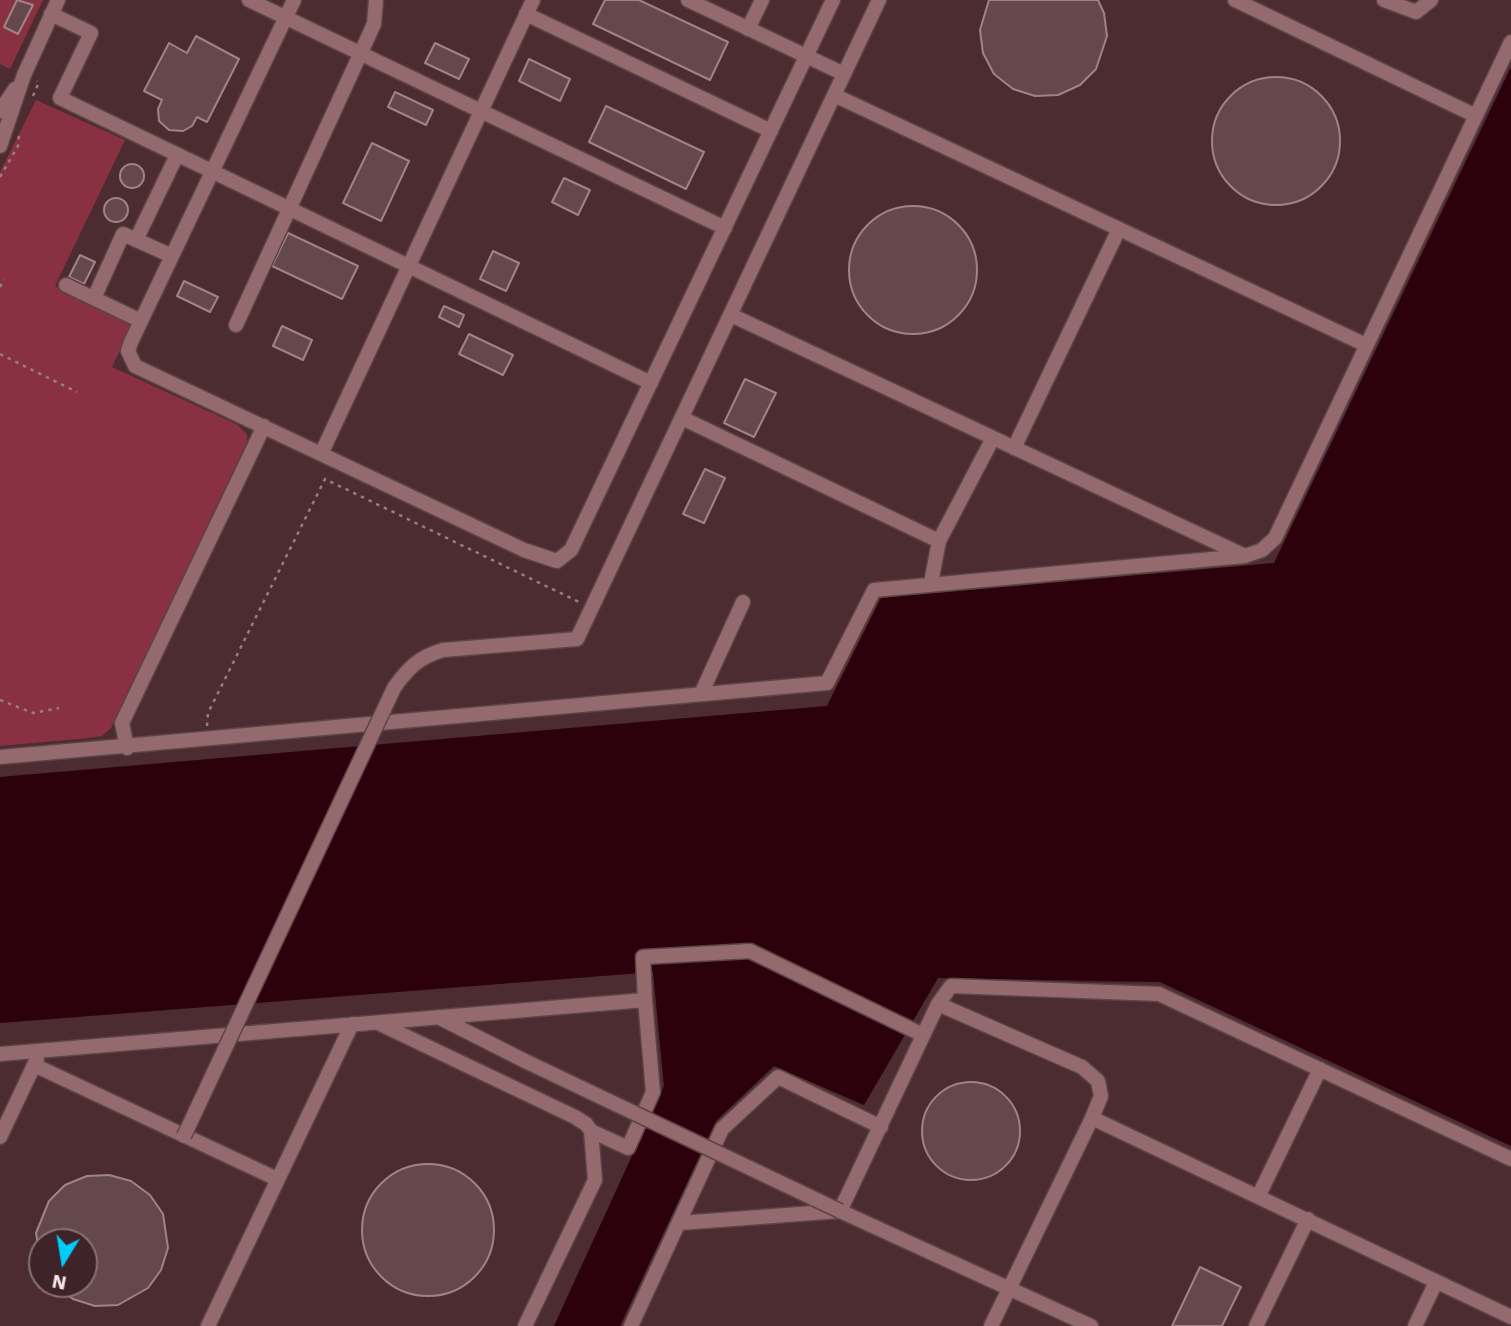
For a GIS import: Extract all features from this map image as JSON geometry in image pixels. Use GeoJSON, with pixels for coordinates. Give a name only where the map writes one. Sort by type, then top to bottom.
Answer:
{"type":"FeatureCollection","features":[{"type":"Feature","properties":{"kind":"street"},"geometry":{"type":"LineString","coordinates":[[0,146],[24,75],[58,0]]}},
{"type":"Feature","properties":{"kind":"street"},"geometry":{"type":"LineString","coordinates":[[248,0],[724,228]]}},
{"type":"Feature","properties":{"kind":"street"},"geometry":{"type":"LineString","coordinates":[[294,0],[141,321],[128,351],[135,366],[322,452],[524,550],[556,561],[571,550],[833,0]]}},
{"type":"Feature","properties":{"kind":"street"},"geometry":{"type":"LineString","coordinates":[[236,325],[374,24],[376,0]]}},
{"type":"Feature","properties":{"kind":"street"},"geometry":{"type":"LineString","coordinates":[[322,452],[533,0]]}},
{"type":"Feature","properties":{"kind":"street"},"geometry":{"type":"LineString","coordinates":[[688,0],[844,74]]}},
{"type":"Feature","properties":{"kind":"street"},"geometry":{"type":"LineString","coordinates":[[748,29],[762,0]]}},
{"type":"Feature","properties":{"kind":"street"},"geometry":{"type":"LineString","coordinates":[[184,1136],[394,688],[409,668],[424,655],[443,650],[577,639],[879,0]]}},
{"type":"Feature","properties":{"kind":"street"},"geometry":{"type":"LineString","coordinates":[[1235,0],[1476,116]]}},
{"type":"Feature","properties":{"kind":"street"},"geometry":{"type":"LineString","coordinates":[[1384,0],[1416,12],[1431,0]]}},
{"type":"Feature","properties":{"kind":"street"},"geometry":{"type":"LineString","coordinates":[[51,14],[91,33],[60,98],[651,383]]}},
{"type":"Feature","properties":{"kind":"street"},"geometry":{"type":"LineString","coordinates":[[526,14],[771,131]]}},
{"type":"Feature","properties":{"kind":"street"},"geometry":{"type":"LineString","coordinates":[[0,757],[127,748],[827,682],[874,590],[1245,556],[1262,550],[1275,538],[1511,42]]}},
{"type":"Feature","properties":{"kind":"street"},"geometry":{"type":"LineString","coordinates":[[0,111],[6,92],[24,75]]}},
{"type":"Feature","properties":{"kind":"street"},"geometry":{"type":"LineString","coordinates":[[834,94],[1366,345]]}},
{"type":"Feature","properties":{"kind":"street"},"geometry":{"type":"LineString","coordinates":[[136,240],[177,155]]}},
{"type":"Feature","properties":{"kind":"street"},"geometry":{"type":"LineString","coordinates":[[1014,448],[1119,229]]}},
{"type":"Feature","properties":{"kind":"street"},"geometry":{"type":"LineString","coordinates":[[94,298],[122,234],[172,256]]}},
{"type":"Feature","properties":{"kind":"street"},"geometry":{"type":"LineString","coordinates":[[66,285],[141,321]]}},
{"type":"Feature","properties":{"kind":"street"},"geometry":{"type":"LineString","coordinates":[[731,315],[1245,556]]}},
{"type":"Feature","properties":{"kind":"street"},"geometry":{"type":"LineString","coordinates":[[682,418],[939,541]]}},
{"type":"Feature","properties":{"kind":"street"},"geometry":{"type":"LineString","coordinates":[[127,748],[122,723],[264,426]]}},
{"type":"Feature","properties":{"kind":"street"},"geometry":{"type":"LineString","coordinates":[[931,583],[939,541],[993,438]]}},
{"type":"Feature","properties":{"kind":"street"},"geometry":{"type":"LineString","coordinates":[[701,694],[743,602]]}},
{"type":"Feature","properties":{"kind":"street"},"geometry":{"type":"LineString","coordinates":[[376,1022],[575,1118],[586,1124],[591,1131],[628,1148],[653,1092],[643,957],[750,951],[923,1035]]}},
{"type":"Feature","properties":{"kind":"street"},"geometry":{"type":"LineString","coordinates":[[840,1211],[938,1004],[951,986],[1159,994],[1511,1158]]}},
{"type":"Feature","properties":{"kind":"street"},"geometry":{"type":"LineString","coordinates":[[0,1054],[645,1000]]}},
{"type":"Feature","properties":{"kind":"street"},"geometry":{"type":"LineString","coordinates":[[938,1004],[1082,1067],[1098,1081],[1101,1096],[991,1326]]}},
{"type":"Feature","properties":{"kind":"street"},"geometry":{"type":"LineString","coordinates":[[437,1016],[840,1211],[1091,1326]]}},
{"type":"Feature","properties":{"kind":"street"},"geometry":{"type":"LineString","coordinates":[[208,1326],[352,1024]]}},
{"type":"Feature","properties":{"kind":"street"},"geometry":{"type":"LineString","coordinates":[[0,1137],[42,1051]]}},
{"type":"Feature","properties":{"kind":"street"},"geometry":{"type":"LineString","coordinates":[[34,1065],[277,1179]]}},
{"type":"Feature","properties":{"kind":"street"},"geometry":{"type":"LineString","coordinates":[[1259,1195],[1320,1069]]}},
{"type":"Feature","properties":{"kind":"street"},"geometry":{"type":"LineString","coordinates":[[631,1326],[722,1129],[778,1077],[881,1127]]}},
{"type":"Feature","properties":{"kind":"street"},"geometry":{"type":"LineString","coordinates":[[1092,1118],[1511,1317]]}},
{"type":"Feature","properties":{"kind":"street"},"geometry":{"type":"LineString","coordinates":[[525,1326],[595,1180],[591,1131]]}},
{"type":"Feature","properties":{"kind":"street"},"geometry":{"type":"LineString","coordinates":[[680,1223],[840,1211]]}},
{"type":"Feature","properties":{"kind":"street"},"geometry":{"type":"LineString","coordinates":[[1256,1326],[1308,1219]]}},
{"type":"Feature","properties":{"kind":"street"},"geometry":{"type":"LineString","coordinates":[[1415,1326],[1436,1282]]}},
{"type":"Feature","properties":{"kind":"path"},"geometry":{"type":"LineString","coordinates":[[0,287],[4,279]]}},
{"type":"Feature","properties":{"kind":"path"},"geometry":{"type":"LineString","coordinates":[[0,354],[77,391]]}},
{"type":"Feature","properties":{"kind":"path"},"geometry":{"type":"LineString","coordinates":[[208,740],[208,713],[325,479],[592,608]]}},
{"type":"Feature","properties":{"kind":"path"},"geometry":{"type":"LineString","coordinates":[[0,700],[33,713],[59,708]]}},
{"type":"Feature","properties":{"kind":"shaded area"},"geometry":{"type":"Polygon","coordinates":[[[0,0],[1511,0],[1511,67],[1274,563],[881,598],[827,706],[0,777],[0,0]]]}},
{"type":"Feature","properties":{"kind":"shaded area"},"geometry":{"type":"Polygon","coordinates":[[[0,0],[43,0],[10,69],[0,64],[0,0]]]}},
{"type":"Feature","properties":{"kind":"shaded area"},"geometry":{"type":"Polygon","coordinates":[[[1511,67],[1511,1146],[1160,982],[938,978],[864,1105],[774,1066],[716,1121],[620,1326],[554,1326],[664,1086],[653,972],[0,1023],[0,777],[827,706],[881,598],[1274,563],[1511,67]]]}},
{"type":"Feature","properties":{"kind":"shaded area"},"geometry":{"type":"Polygon","coordinates":[[[36,100],[125,140],[55,286],[132,324],[112,367],[236,424],[247,434],[247,442],[111,728],[102,736],[0,746],[0,172],[36,100]]]}},
{"type":"Feature","properties":{"kind":"shaded area"},"geometry":{"type":"Polygon","coordinates":[[[653,972],[664,1086],[554,1326],[0,1326],[0,1023],[653,972]]]}},
{"type":"Feature","properties":{"kind":"shaded area"},"geometry":{"type":"Polygon","coordinates":[[[938,978],[1016,983],[1160,982],[1511,1146],[1511,1326],[620,1326],[716,1121],[774,1066],[864,1105],[938,978]]]}},
{"type":"Feature","properties":{"kind":"building"},"geometry":{"type":"Polygon","coordinates":[[[17,0],[33,5],[18,34],[4,27],[17,0]]]}},
{"type":"Feature","properties":{"kind":"building"},"geometry":{"type":"Polygon","coordinates":[[[605,0],[639,0],[728,42],[710,80],[593,24],[605,0]]]}},
{"type":"Feature","properties":{"kind":"building"},"geometry":{"type":"Polygon","coordinates":[[[989,0],[1098,0],[1104,13],[1107,36],[1096,69],[1080,85],[1058,95],[1035,96],[1013,89],[994,74],[983,53],[980,30],[989,0]]]}},
{"type":"Feature","properties":{"kind":"building"},"geometry":{"type":"Polygon","coordinates":[[[196,36],[239,59],[207,122],[197,117],[192,126],[183,131],[169,130],[159,121],[158,109],[162,100],[144,91],[169,43],[187,53],[196,36]]]}},
{"type":"Feature","properties":{"kind":"building"},"geometry":{"type":"Polygon","coordinates":[[[435,43],[469,59],[459,79],[425,63],[435,43]]]}},
{"type":"Feature","properties":{"kind":"building"},"geometry":{"type":"Polygon","coordinates":[[[529,59],[570,79],[560,101],[519,81],[529,59]]]}},
{"type":"Feature","properties":{"kind":"building"},"geometry":{"type":"Polygon","coordinates":[[[1276,77],[1300,82],[1321,96],[1335,117],[1340,141],[1335,165],[1321,186],[1300,200],[1276,205],[1252,200],[1231,186],[1217,165],[1212,141],[1217,117],[1231,96],[1252,82],[1276,77]]]}},
{"type":"Feature","properties":{"kind":"building"},"geometry":{"type":"Polygon","coordinates":[[[395,92],[433,110],[426,125],[388,107],[395,92]]]}},
{"type":"Feature","properties":{"kind":"building"},"geometry":{"type":"Polygon","coordinates":[[[606,106],[704,152],[686,189],[589,142],[606,106]]]}},
{"type":"Feature","properties":{"kind":"building"},"geometry":{"type":"Polygon","coordinates":[[[372,143],[409,161],[381,221],[343,203],[372,143]]]}},
{"type":"Feature","properties":{"kind":"building"},"geometry":{"type":"Polygon","coordinates":[[[132,164],[141,167],[144,176],[141,185],[132,188],[123,185],[120,176],[123,167],[132,164]]]}},
{"type":"Feature","properties":{"kind":"building"},"geometry":{"type":"Polygon","coordinates":[[[564,178],[590,190],[578,215],[552,202],[564,178]]]}},
{"type":"Feature","properties":{"kind":"building"},"geometry":{"type":"Polygon","coordinates":[[[116,198],[125,201],[128,210],[125,219],[116,222],[107,219],[104,210],[107,201],[116,198]]]}},
{"type":"Feature","properties":{"kind":"building"},"geometry":{"type":"Polygon","coordinates":[[[913,206],[937,211],[958,225],[972,246],[977,270],[972,294],[958,315],[937,329],[913,334],[889,329],[868,315],[854,294],[849,270],[854,246],[868,225],[889,211],[913,206]]]}},
{"type":"Feature","properties":{"kind":"building"},"geometry":{"type":"Polygon","coordinates":[[[288,233],[358,266],[342,299],[272,266],[288,233]]]}},
{"type":"Feature","properties":{"kind":"building"},"geometry":{"type":"Polygon","coordinates":[[[493,251],[519,263],[506,291],[480,279],[493,251]]]}},
{"type":"Feature","properties":{"kind":"building"},"geometry":{"type":"Polygon","coordinates":[[[80,255],[95,262],[84,284],[69,277],[80,255]]]}},
{"type":"Feature","properties":{"kind":"building"},"geometry":{"type":"Polygon","coordinates":[[[184,281],[218,297],[210,312],[177,296],[184,281]]]}},
{"type":"Feature","properties":{"kind":"building"},"geometry":{"type":"Polygon","coordinates":[[[444,306],[464,315],[459,327],[439,317],[444,306]]]}},
{"type":"Feature","properties":{"kind":"building"},"geometry":{"type":"Polygon","coordinates":[[[282,326],[312,340],[303,360],[273,346],[282,326]]]}},
{"type":"Feature","properties":{"kind":"building"},"geometry":{"type":"Polygon","coordinates":[[[469,334],[513,355],[503,375],[459,354],[469,334]]]}},
{"type":"Feature","properties":{"kind":"building"},"geometry":{"type":"Polygon","coordinates":[[[745,379],[776,393],[754,437],[724,423],[745,379]]]}},
{"type":"Feature","properties":{"kind":"building"},"geometry":{"type":"Polygon","coordinates":[[[705,469],[725,478],[704,523],[683,514],[705,469]]]}},
{"type":"Feature","properties":{"kind":"building"},"geometry":{"type":"Polygon","coordinates":[[[971,1082],[998,1090],[1012,1104],[1020,1131],[1012,1158],[998,1172],[971,1180],[944,1172],[930,1158],[922,1131],[930,1104],[944,1090],[971,1082]]]}},
{"type":"Feature","properties":{"kind":"building"},"geometry":{"type":"Polygon","coordinates":[[[428,1164],[453,1169],[475,1183],[489,1205],[494,1230],[489,1255],[475,1277],[453,1291],[428,1296],[403,1291],[381,1277],[367,1255],[362,1230],[367,1205],[381,1183],[403,1169],[428,1164]]]}},
{"type":"Feature","properties":{"kind":"building"},"geometry":{"type":"Polygon","coordinates":[[[109,1175],[131,1181],[150,1195],[163,1214],[168,1248],[161,1270],[148,1288],[118,1305],[95,1306],[72,1298],[98,1298],[98,1228],[38,1228],[49,1201],[65,1185],[87,1176],[109,1175]]]}},
{"type":"Feature","properties":{"kind":"building"},"geometry":{"type":"Polygon","coordinates":[[[1200,1267],[1241,1287],[1222,1326],[1172,1326],[1200,1267]]]}}]}
